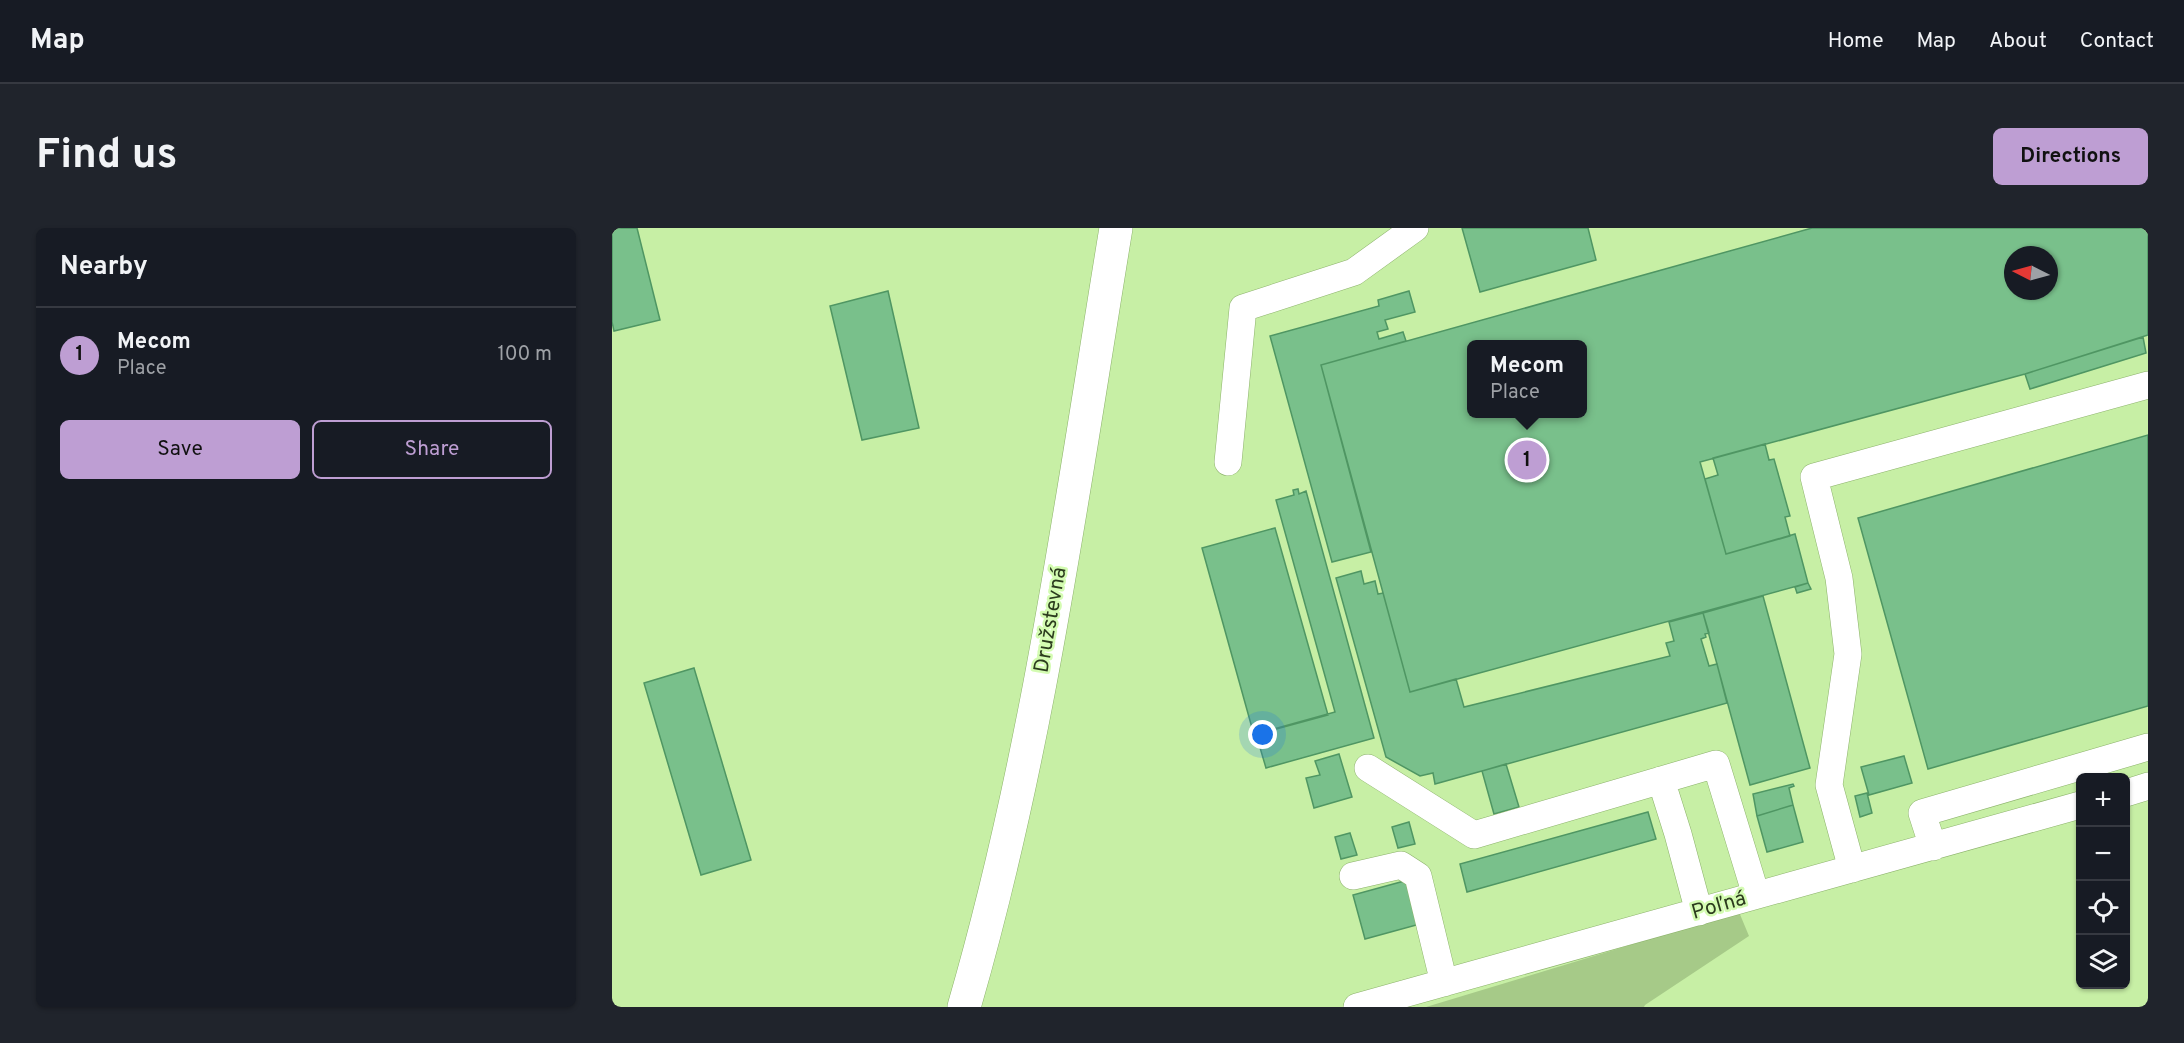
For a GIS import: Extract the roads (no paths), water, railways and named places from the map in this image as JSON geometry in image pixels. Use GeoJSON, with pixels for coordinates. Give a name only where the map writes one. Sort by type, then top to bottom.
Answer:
{"type":"FeatureCollection","features":[{"type":"Feature","properties":{"kind":"main road","name":"Družstevná"},"geometry":{"type":"LineString","coordinates":[[964,1007],[1005,849],[1039,686],[1116,228]]}},
{"type":"Feature","properties":{"kind":"street"},"geometry":{"type":"LineString","coordinates":[[1228,462],[1243,308],[1354,272],[1415,228]]}},
{"type":"Feature","properties":{"kind":"street"},"geometry":{"type":"LineString","coordinates":[[1852,869],[1829,785],[1848,654],[1839,578],[1814,477],[2148,385]]}},
{"type":"Feature","properties":{"kind":"street"},"geometry":{"type":"LineString","coordinates":[[1933,847],[1922,813],[2148,747]]}},
{"type":"Feature","properties":{"kind":"street"},"geometry":{"type":"LineString","coordinates":[[1368,768],[1474,835],[1716,764],[1756,895]]}},
{"type":"Feature","properties":{"kind":"street"},"geometry":{"type":"LineString","coordinates":[[1662,780],[1699,912]]}},
{"type":"Feature","properties":{"kind":"street"},"geometry":{"type":"LineString","coordinates":[[2130,792],[2148,786]]}},
{"type":"Feature","properties":{"kind":"street","name":"Poľná"},"geometry":{"type":"LineString","coordinates":[[1357,1007],[2076,806]]}},
{"type":"Feature","properties":{"kind":"street"},"geometry":{"type":"LineString","coordinates":[[1353,876],[1401,865],[1418,876],[1444,983]]}},
{"type":"Feature","properties":{"kind":"place","name":"Mecom"},"geometry":{"type":"Point","coordinates":[1527,460]}}]}
